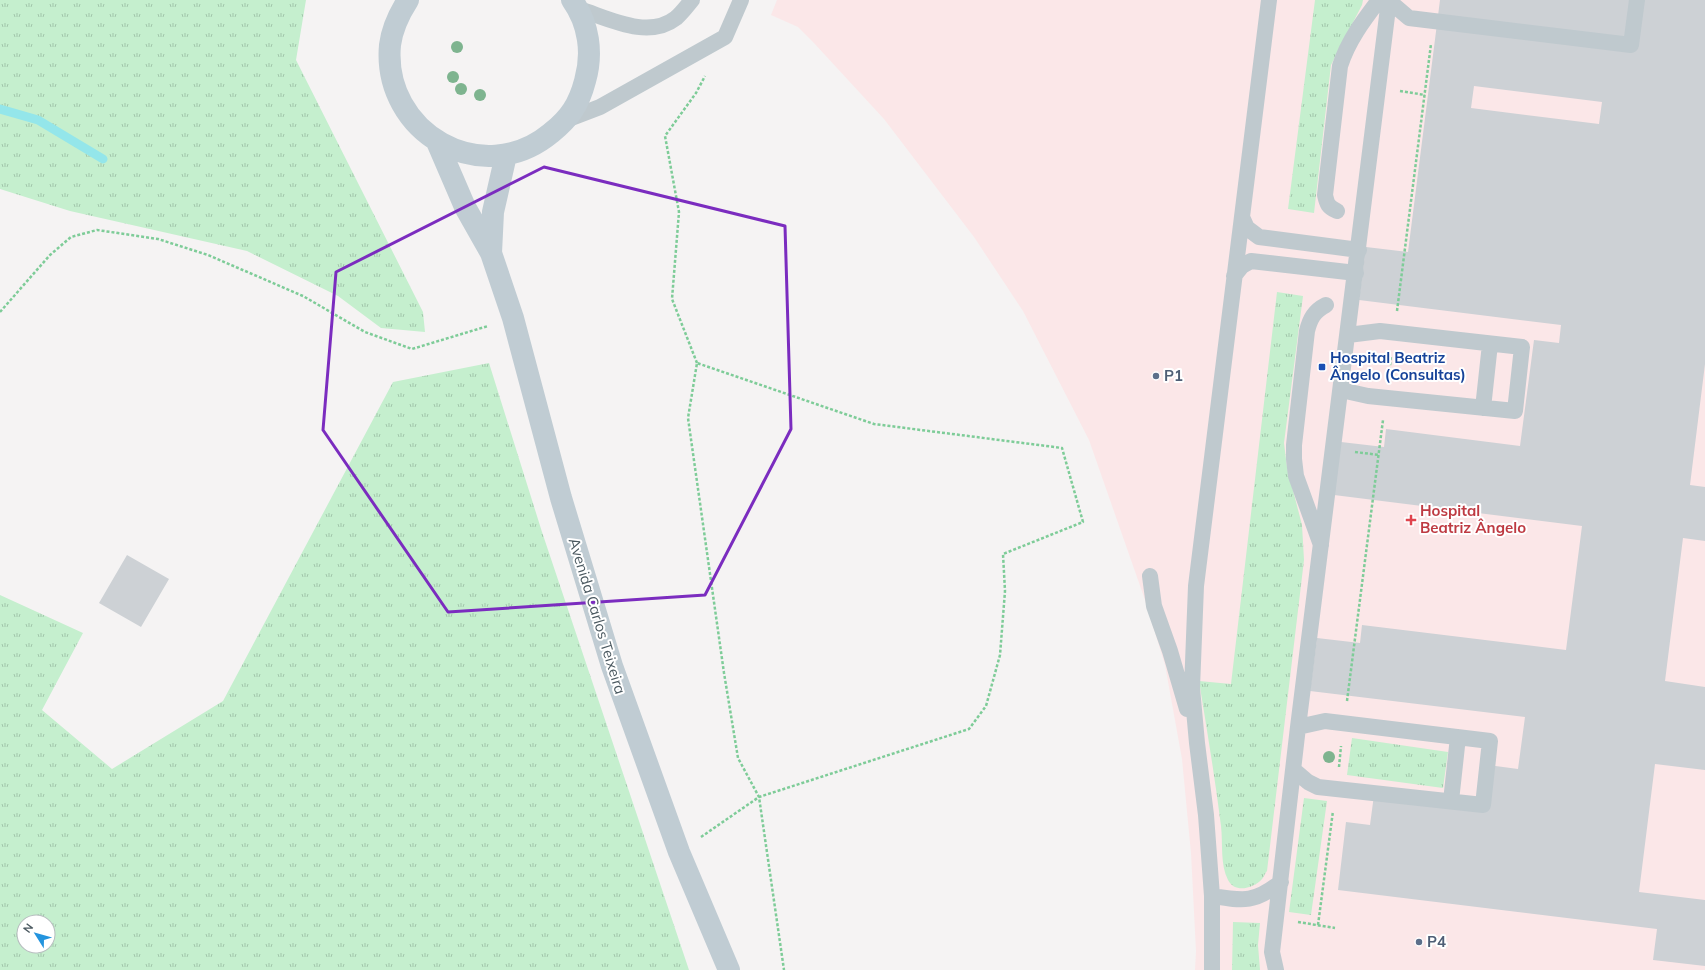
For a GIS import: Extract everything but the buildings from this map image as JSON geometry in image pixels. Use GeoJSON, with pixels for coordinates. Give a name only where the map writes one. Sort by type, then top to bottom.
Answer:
{"type":"FeatureCollection","features":[{"type":"Feature","properties":{"kind":"main road"},"geometry":{"type":"LineString","coordinates":[[408,0],[398,16],[390,44],[391,73],[399,100],[415,124],[437,142],[459,152],[482,156],[506,155],[539,143],[566,120],[582,95],[589,67],[588,37],[576,5]]}},
{"type":"Feature","properties":{"kind":"main road","name":"Avenida Carlos Teixeira"},"geometry":{"type":"LineString","coordinates":[[437,142],[465,207],[491,253],[513,318],[561,498],[612,666],[679,852],[730,970]]}},
{"type":"Feature","properties":{"kind":"main road","name":"Avenida Carlos Teixeira"},"geometry":{"type":"LineString","coordinates":[[491,253],[493,212],[506,155]]}},
{"type":"Feature","properties":{"kind":"lane"},"geometry":{"type":"LineString","coordinates":[[576,5],[640,28],[660,27],[676,18],[692,0]]}},
{"type":"Feature","properties":{"kind":"lane"},"geometry":{"type":"LineString","coordinates":[[566,120],[600,107],[725,37],[741,0]]}},
{"type":"Feature","properties":{"kind":"lane"},"geometry":{"type":"LineString","coordinates":[[1212,970],[1212,896],[1206,815],[1192,688],[1196,586],[1269,0]]}},
{"type":"Feature","properties":{"kind":"lane"},"geometry":{"type":"LineString","coordinates":[[1386,0],[1409,18],[1631,45],[1637,0]]}},
{"type":"Feature","properties":{"kind":"lane"},"geometry":{"type":"LineString","coordinates":[[1337,211],[1327,204],[1325,195],[1340,66],[1344,53],[1355,32],[1386,0]]}},
{"type":"Feature","properties":{"kind":"lane"},"geometry":{"type":"LineString","coordinates":[[1276,970],[1272,952],[1298,727],[1359,250],[1386,0]]}},
{"type":"Feature","properties":{"kind":"lane"},"geometry":{"type":"LineString","coordinates":[[1242,217],[1247,228],[1259,237],[1359,250]]}},
{"type":"Feature","properties":{"kind":"lane"},"geometry":{"type":"LineString","coordinates":[[1234,276],[1242,266],[1251,261],[1356,273]]}},
{"type":"Feature","properties":{"kind":"lane"},"geometry":{"type":"LineString","coordinates":[[1322,548],[1296,476],[1294,444],[1307,332],[1314,313],[1326,305]]}},
{"type":"Feature","properties":{"kind":"lane"},"geometry":{"type":"LineString","coordinates":[[1341,390],[1368,396],[1515,411],[1522,347],[1380,331],[1348,335]]}},
{"type":"Feature","properties":{"kind":"lane"},"geometry":{"type":"LineString","coordinates":[[1484,408],[1490,344]]}},
{"type":"Feature","properties":{"kind":"lane"},"geometry":{"type":"LineString","coordinates":[[1150,576],[1154,606],[1170,651],[1197,743]]}},
{"type":"Feature","properties":{"kind":"lane"},"geometry":{"type":"LineString","coordinates":[[1294,770],[1308,782],[1318,787],[1483,805],[1490,741],[1324,721],[1298,727]]}},
{"type":"Feature","properties":{"kind":"lane"},"geometry":{"type":"LineString","coordinates":[[1451,801],[1458,737]]}},
{"type":"Feature","properties":{"kind":"lane"},"geometry":{"type":"LineString","coordinates":[[1212,896],[1239,899],[1255,898],[1266,893],[1281,882]]}},
{"type":"Feature","properties":{"kind":"path"},"geometry":{"type":"LineString","coordinates":[[1396,314],[1432,43]]}},
{"type":"Feature","properties":{"kind":"path"},"geometry":{"type":"LineString","coordinates":[[707,74],[696,93],[665,136],[679,212],[672,298],[697,363],[688,418],[722,665],[738,758],[759,797],[784,970]]}},
{"type":"Feature","properties":{"kind":"path"},"geometry":{"type":"LineString","coordinates":[[1399,91],[1425,95]]}},
{"type":"Feature","properties":{"kind":"path"},"geometry":{"type":"LineString","coordinates":[[0,312],[50,255],[71,236],[97,230],[158,239],[208,255],[303,296],[365,332],[412,349],[513,318]]}},
{"type":"Feature","properties":{"kind":"path"},"geometry":{"type":"LineString","coordinates":[[1388,376],[1391,353]]}},
{"type":"Feature","properties":{"kind":"path"},"geometry":{"type":"LineString","coordinates":[[679,852],[759,797],[969,729],[986,706],[1000,655],[1005,591],[1003,554],[1083,522],[1062,448],[874,424],[697,363]]}},
{"type":"Feature","properties":{"kind":"path"},"geometry":{"type":"LineString","coordinates":[[1347,702],[1383,419]]}},
{"type":"Feature","properties":{"kind":"path"},"geometry":{"type":"LineString","coordinates":[[1352,451],[1379,455]]}},
{"type":"Feature","properties":{"kind":"path"},"geometry":{"type":"LineString","coordinates":[[1338,768],[1341,745]]}},
{"type":"Feature","properties":{"kind":"path"},"geometry":{"type":"LineString","coordinates":[[1318,925],[1333,810]]}},
{"type":"Feature","properties":{"kind":"path"},"geometry":{"type":"LineString","coordinates":[[1296,921],[1335,928]]}},
{"type":"Feature","properties":{"kind":"highlighted area"},"geometry":{"type":"Polygon","coordinates":[[[544,167],[785,226],[791,429],[705,595],[448,612],[323,430],[336,272],[544,167]]]}},
{"type":"Feature","properties":{"kind":"shaded area","name":"Hospital Beatriz Ângelo"},"geometry":{"type":"Polygon","coordinates":[[[777,0],[1705,0],[1705,970],[1195,970],[1196,951],[1191,853],[1182,759],[1165,665],[1145,600],[1089,440],[1023,311],[974,237],[884,119],[798,27],[771,15],[777,0]]]}},
{"type":"Feature","properties":{"kind":"green space"},"geometry":{"type":"Polygon","coordinates":[[[0,0],[306,0],[296,60],[423,312],[425,332],[381,328],[338,296],[247,251],[70,211],[0,189],[0,0]]]}},
{"type":"Feature","properties":{"kind":"green space"},"geometry":{"type":"Polygon","coordinates":[[[1315,0],[1363,0],[1362,5],[1331,65],[1314,213],[1288,209],[1315,0]]]}},
{"type":"Feature","properties":{"kind":"green space"},"geometry":{"type":"Polygon","coordinates":[[[1277,292],[1303,296],[1284,443],[1287,467],[1302,525],[1304,560],[1267,871],[1259,882],[1250,887],[1240,888],[1231,884],[1225,874],[1219,808],[1199,681],[1231,684],[1277,292]]]}},
{"type":"Feature","properties":{"kind":"green space"},"geometry":{"type":"Polygon","coordinates":[[[489,363],[542,532],[689,970],[0,970],[0,595],[83,633],[42,710],[112,769],[223,701],[393,382],[489,363]]]}},
{"type":"Feature","properties":{"kind":"green space"},"geometry":{"type":"Polygon","coordinates":[[[1352,738],[1448,752],[1443,788],[1347,775],[1352,738]]]}},
{"type":"Feature","properties":{"kind":"green space"},"geometry":{"type":"Polygon","coordinates":[[[1304,798],[1327,801],[1311,915],[1289,912],[1304,798]]]}},
{"type":"Feature","properties":{"kind":"green space"},"geometry":{"type":"Polygon","coordinates":[[[1233,922],[1260,923],[1258,945],[1260,970],[1232,970],[1233,922]]]}},
{"type":"Feature","properties":{"kind":"waterway"},"geometry":{"type":"LineString","coordinates":[[0,109],[38,120],[103,159]]}},
{"type":"Feature","properties":{"kind":"place","name":"Hospital Beatriz Ângelo (Consultas)"},"geometry":{"type":"Point","coordinates":[1322,367]}},
{"type":"Feature","properties":{"kind":"place","name":"P1"},"geometry":{"type":"Point","coordinates":[1156,376]}},
{"type":"Feature","properties":{"kind":"place","name":"Hospital Beatriz Ângelo"},"geometry":{"type":"Point","coordinates":[1411,520]}},
{"type":"Feature","properties":{"kind":"place","name":"P4"},"geometry":{"type":"Point","coordinates":[1419,942]}}]}
